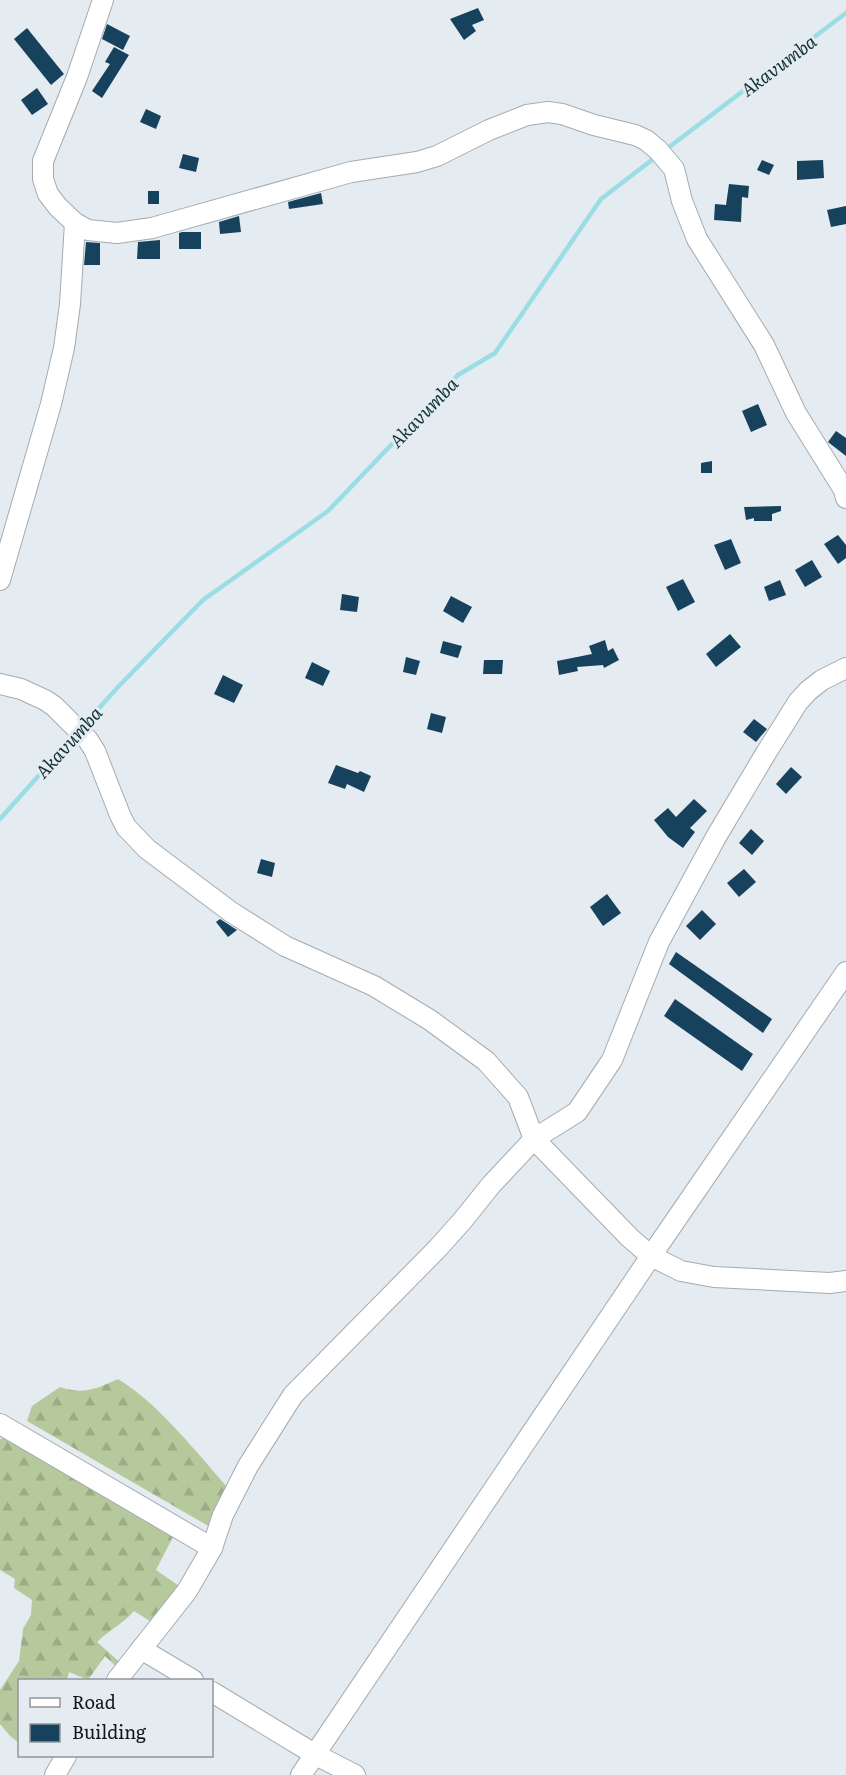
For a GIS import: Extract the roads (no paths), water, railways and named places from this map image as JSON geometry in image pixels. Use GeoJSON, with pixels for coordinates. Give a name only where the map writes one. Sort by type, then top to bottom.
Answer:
{"type":"FeatureCollection","features":[{"type":"Feature","properties":{"kind":"street"},"geometry":{"type":"LineString","coordinates":[[103,0],[77,77],[43,161],[42,179],[48,194],[75,224],[100,233],[152,228],[351,172],[417,162],[437,156],[503,124],[528,115],[548,112],[635,135],[646,140],[658,150],[674,169],[684,209],[697,239],[764,345],[796,414],[844,490],[846,498]]}},
{"type":"Feature","properties":{"kind":"street"},"geometry":{"type":"LineString","coordinates":[[0,580],[51,404],[64,348],[70,304],[75,224]]}},
{"type":"Feature","properties":{"kind":"street"},"geometry":{"type":"LineString","coordinates":[[118,1679],[187,1591],[212,1548],[223,1515],[248,1466],[293,1395],[438,1248],[490,1185],[534,1139],[577,1112],[612,1060],[659,942],[716,837],[766,753],[798,702],[808,691],[822,680],[846,668]]}},
{"type":"Feature","properties":{"kind":"street"},"geometry":{"type":"LineString","coordinates":[[0,684],[21,689],[45,700],[88,740],[95,751],[126,827],[147,849],[231,912],[285,946],[374,987],[430,1020],[465,1045],[500,1075],[518,1098],[534,1139],[630,1238],[651,1256],[681,1271],[714,1277],[830,1283],[846,1281]]}},
{"type":"Feature","properties":{"kind":"street"},"geometry":{"type":"LineString","coordinates":[[301,1775],[651,1256],[846,972]]}},
{"type":"Feature","properties":{"kind":"street"},"geometry":{"type":"LineString","coordinates":[[0,1424],[212,1548]]}},
{"type":"Feature","properties":{"kind":"street"},"geometry":{"type":"LineString","coordinates":[[141,1649],[191,1679]]}},
{"type":"Feature","properties":{"kind":"street"},"geometry":{"type":"LineString","coordinates":[[213,1693],[316,1755],[355,1775]]}},
{"type":"Feature","properties":{"kind":"street"},"geometry":{"type":"LineString","coordinates":[[55,1775],[65,1757]]}},
{"type":"Feature","properties":{"kind":"waterway","name":"Akavumba"},"geometry":{"type":"LineString","coordinates":[[664,151],[846,13]]}},
{"type":"Feature","properties":{"kind":"waterway","name":"Akavumba"},"geometry":{"type":"LineString","coordinates":[[83,726],[203,600],[328,511],[458,375],[495,353],[601,199],[657,156]]}},
{"type":"Feature","properties":{"kind":"waterway","name":"Akavumba"},"geometry":{"type":"LineString","coordinates":[[0,819],[75,735]]}}]}
